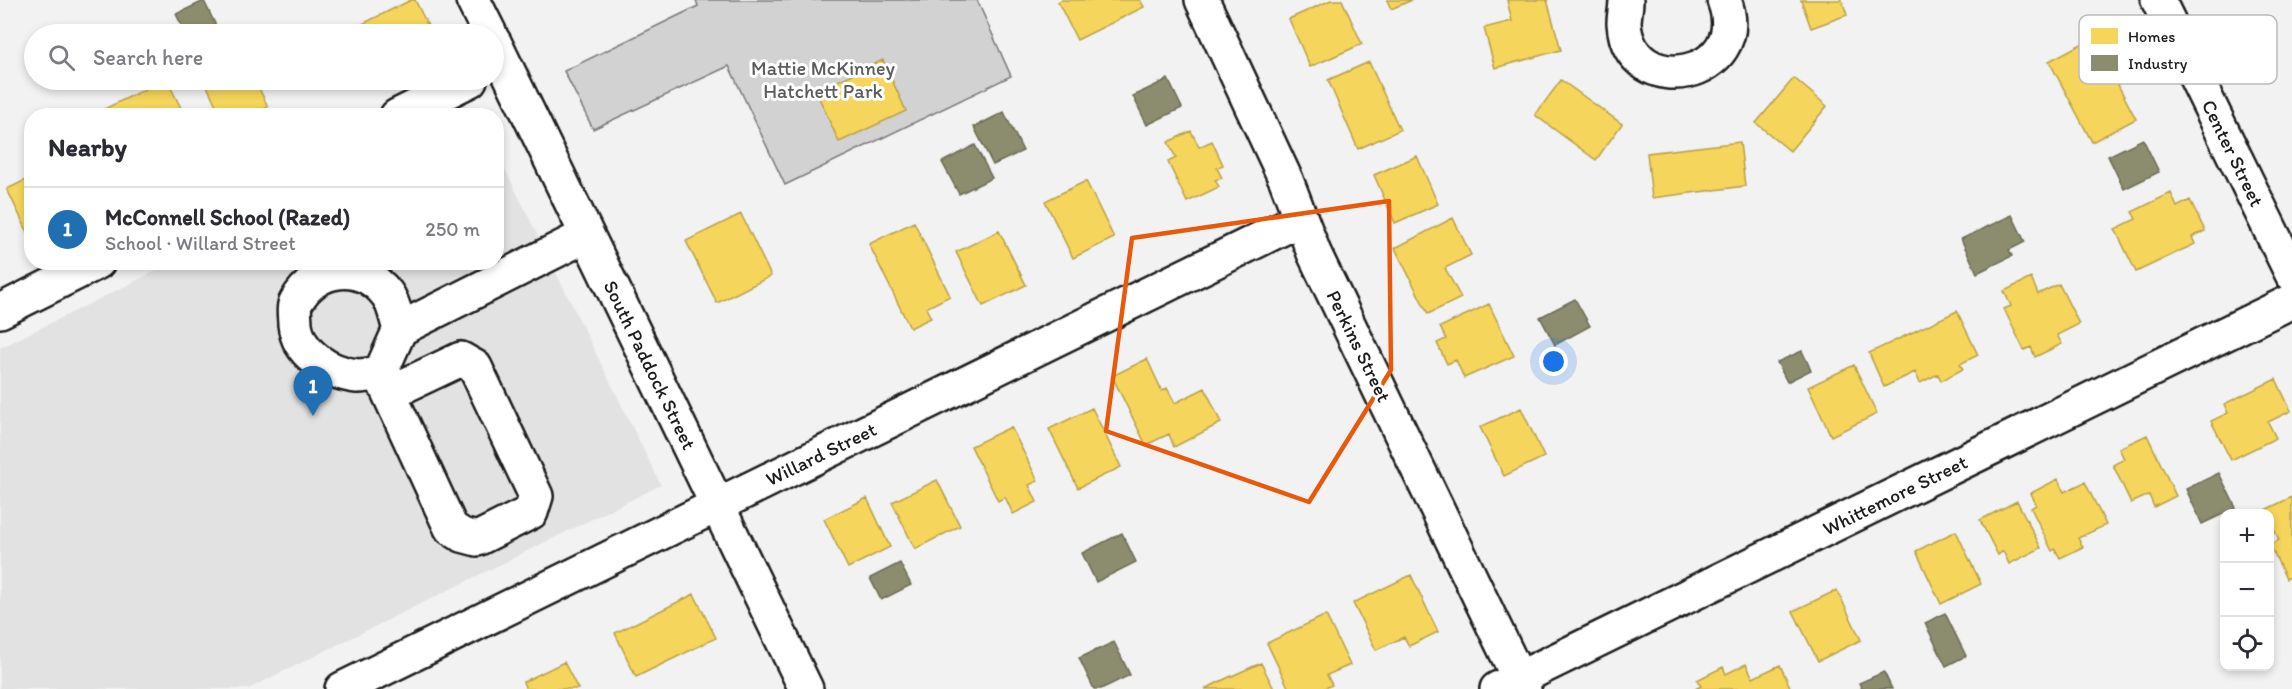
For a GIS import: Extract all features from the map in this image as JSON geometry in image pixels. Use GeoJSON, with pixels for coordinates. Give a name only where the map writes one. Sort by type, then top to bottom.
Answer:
{"type":"FeatureCollection","features":[{"type":"Feature","properties":{"kind":"street","name":"South Paddock Street"},"geometry":{"type":"LineString","coordinates":[[473,0],[483,24]]}},
{"type":"Feature","properties":{"kind":"street","name":"Perkins Street"},"geometry":{"type":"LineString","coordinates":[[1202,0],[1286,180],[1314,253],[1513,686]]}},
{"type":"Feature","properties":{"kind":"street"},"geometry":{"type":"LineString","coordinates":[[1626,0],[1624,22],[1632,49],[1647,64],[1665,72],[1674,73],[1698,68],[1707,63],[1721,48],[1727,33],[1728,20],[1724,0]]}},
{"type":"Feature","properties":{"kind":"street","name":"Center Street"},"geometry":{"type":"LineString","coordinates":[[2158,0],[2165,15]]}},
{"type":"Feature","properties":{"kind":"street","name":"South Paddock Street"},"geometry":{"type":"LineString","coordinates":[[504,70],[587,235],[806,689]]}},
{"type":"Feature","properties":{"kind":"street","name":"Center Street"},"geometry":{"type":"LineString","coordinates":[[2199,84],[2292,274]]}},
{"type":"Feature","properties":{"kind":"street"},"geometry":{"type":"LineString","coordinates":[[413,108],[450,90]]}},
{"type":"Feature","properties":{"kind":"street","name":"Willard Street"},"geometry":{"type":"LineString","coordinates":[[342,689],[1301,219]]}},
{"type":"Feature","properties":{"kind":"street"},"geometry":{"type":"LineString","coordinates":[[400,329],[587,235]]}},
{"type":"Feature","properties":{"kind":"street"},"geometry":{"type":"LineString","coordinates":[[0,311],[82,270]]}},
{"type":"Feature","properties":{"kind":"street"},"geometry":{"type":"LineString","coordinates":[[400,329],[385,384],[451,528],[462,535],[477,539],[531,512],[536,496],[475,367],[462,359],[385,384],[340,372],[318,362],[303,348],[296,327],[295,304],[312,282],[340,270],[365,274],[388,295],[400,329]]}},
{"type":"Feature","properties":{"kind":"street","name":"Whittemore Street"},"geometry":{"type":"LineString","coordinates":[[1513,686],[2292,301]]}},
{"type":"Feature","properties":{"kind":"highlighted area"},"geometry":{"type":"Polygon","coordinates":[[[1389,201],[1391,370],[1309,502],[1106,431],[1132,238],[1389,201]]]}},
{"type":"Feature","properties":{"kind":"shaded area"},"geometry":{"type":"Polygon","coordinates":[[[504,167],[661,485],[248,689],[0,689],[0,348],[158,270],[504,270],[504,167]]]}},
{"type":"Feature","properties":{"kind":"green space","name":"Mattie McKinney Hatchett Park"},"geometry":{"type":"Polygon","coordinates":[[[696,0],[977,0],[1011,76],[785,185],[729,66],[593,129],[564,71],[698,6],[696,0]]]}},
{"type":"Feature","properties":{"kind":"building: Homes"},"geometry":{"type":"Polygon","coordinates":[[[415,0],[427,24],[362,24],[415,0]]]}},
{"type":"Feature","properties":{"kind":"building: Homes"},"geometry":{"type":"Polygon","coordinates":[[[1061,0],[1140,0],[1144,7],[1077,40],[1058,2],[1061,0]]]}},
{"type":"Feature","properties":{"kind":"building: Homes"},"geometry":{"type":"Polygon","coordinates":[[[1331,0],[1342,0],[1362,44],[1310,67],[1289,19],[1331,0]]]}},
{"type":"Feature","properties":{"kind":"building: Homes"},"geometry":{"type":"Polygon","coordinates":[[[1387,0],[1412,0],[1391,9],[1387,0]]]}},
{"type":"Feature","properties":{"kind":"building: Homes"},"geometry":{"type":"Polygon","coordinates":[[[1507,0],[1547,0],[1561,50],[1495,68],[1484,28],[1512,21],[1507,0]]]}},
{"type":"Feature","properties":{"kind":"building: Homes"},"geometry":{"type":"Polygon","coordinates":[[[1801,0],[1842,0],[1847,15],[1811,28],[1801,0]]]}},
{"type":"Feature","properties":{"kind":"building: Homes"},"geometry":{"type":"Polygon","coordinates":[[[2079,45],[2079,84],[2117,84],[2136,119],[2092,142],[2049,61],[2079,45]]]}},
{"type":"Feature","properties":{"kind":"building: Homes"},"geometry":{"type":"Polygon","coordinates":[[[883,60],[906,111],[839,142],[816,91],[883,60]]]}},
{"type":"Feature","properties":{"kind":"building: Homes"},"geometry":{"type":"Polygon","coordinates":[[[1369,62],[1400,130],[1358,149],[1328,80],[1369,62]]]}},
{"type":"Feature","properties":{"kind":"building: Homes"},"geometry":{"type":"Polygon","coordinates":[[[1794,78],[1827,106],[1790,151],[1756,123],[1794,78]]]}},
{"type":"Feature","properties":{"kind":"building: Homes"},"geometry":{"type":"Polygon","coordinates":[[[1561,80],[1622,124],[1596,160],[1535,115],[1561,80]]]}},
{"type":"Feature","properties":{"kind":"building: Homes"},"geometry":{"type":"Polygon","coordinates":[[[143,90],[172,90],[181,108],[106,108],[143,90]]]}},
{"type":"Feature","properties":{"kind":"building: Homes"},"geometry":{"type":"Polygon","coordinates":[[[209,90],[260,90],[268,107],[266,108],[217,108],[209,90]]]}},
{"type":"Feature","properties":{"kind":"building: Homes"},"geometry":{"type":"Polygon","coordinates":[[[1191,131],[1199,147],[1212,141],[1223,165],[1217,168],[1222,178],[1215,180],[1219,187],[1187,202],[1168,162],[1176,158],[1168,142],[1191,131]]]}},
{"type":"Feature","properties":{"kind":"building: Homes"},"geometry":{"type":"Polygon","coordinates":[[[1740,142],[1745,186],[1652,198],[1647,153],[1740,142]]]}},
{"type":"Feature","properties":{"kind":"building: Homes"},"geometry":{"type":"Polygon","coordinates":[[[1417,156],[1438,204],[1395,223],[1374,175],[1417,156]]]}},
{"type":"Feature","properties":{"kind":"building: Homes"},"geometry":{"type":"Polygon","coordinates":[[[24,181],[24,225],[7,189],[24,181]]]}},
{"type":"Feature","properties":{"kind":"building: Homes"},"geometry":{"type":"Polygon","coordinates":[[[1086,181],[1114,238],[1073,258],[1045,201],[1086,181]]]}},
{"type":"Feature","properties":{"kind":"building: Homes"},"geometry":{"type":"Polygon","coordinates":[[[2171,193],[2177,207],[2190,200],[2205,231],[2192,237],[2195,244],[2136,272],[2115,229],[2136,219],[2132,212],[2171,193]]]}},
{"type":"Feature","properties":{"kind":"building: Homes"},"geometry":{"type":"Polygon","coordinates":[[[741,214],[771,276],[717,303],[686,241],[741,214]]]}},
{"type":"Feature","properties":{"kind":"building: Homes"},"geometry":{"type":"Polygon","coordinates":[[[1453,218],[1471,255],[1445,268],[1461,298],[1428,314],[1395,248],[1453,218]]]}},
{"type":"Feature","properties":{"kind":"building: Homes"},"geometry":{"type":"Polygon","coordinates":[[[914,222],[950,296],[926,308],[931,318],[910,328],[869,244],[914,222]]]}},
{"type":"Feature","properties":{"kind":"building: Homes"},"geometry":{"type":"Polygon","coordinates":[[[999,231],[1026,285],[983,306],[956,252],[999,231]]]}},
{"type":"Feature","properties":{"kind":"building: Homes"},"geometry":{"type":"Polygon","coordinates":[[[2031,278],[2038,294],[2059,284],[2079,324],[2057,335],[2062,344],[2035,357],[2031,347],[2024,350],[2004,309],[2011,306],[2004,291],[2031,278]]]}},
{"type":"Feature","properties":{"kind":"building: Homes"},"geometry":{"type":"Polygon","coordinates":[[[1489,304],[1514,356],[1464,378],[1456,360],[1447,364],[1437,343],[1446,339],[1440,327],[1489,304]]]}},
{"type":"Feature","properties":{"kind":"building: Homes"},"geometry":{"type":"Polygon","coordinates":[[[1957,311],[1978,355],[1960,364],[1963,369],[1941,381],[1938,374],[1920,383],[1915,372],[1884,387],[1869,353],[1957,311]]]}},
{"type":"Feature","properties":{"kind":"building: Homes"},"geometry":{"type":"Polygon","coordinates":[[[1147,359],[1162,391],[1167,388],[1175,403],[1205,388],[1221,423],[1174,447],[1169,434],[1146,445],[1112,376],[1147,359]]]}},
{"type":"Feature","properties":{"kind":"building: Homes"},"geometry":{"type":"Polygon","coordinates":[[[1854,365],[1877,414],[1831,436],[1808,387],[1854,365]]]}},
{"type":"Feature","properties":{"kind":"building: Homes"},"geometry":{"type":"Polygon","coordinates":[[[2276,379],[2291,411],[2268,422],[2276,438],[2231,460],[2211,421],[2228,413],[2224,404],[2276,379]]]}},
{"type":"Feature","properties":{"kind":"building: Homes"},"geometry":{"type":"Polygon","coordinates":[[[1092,408],[1121,467],[1078,488],[1049,429],[1092,408]]]}},
{"type":"Feature","properties":{"kind":"building: Homes"},"geometry":{"type":"Polygon","coordinates":[[[1521,408],[1544,457],[1504,476],[1480,427],[1521,408]]]}},
{"type":"Feature","properties":{"kind":"building: Homes"},"geometry":{"type":"Polygon","coordinates":[[[1011,427],[1038,481],[1029,485],[1037,502],[1013,514],[1005,497],[998,501],[971,446],[1011,427]]]}},
{"type":"Feature","properties":{"kind":"building: Homes"},"geometry":{"type":"Polygon","coordinates":[[[2147,435],[2176,496],[2154,507],[2149,495],[2131,503],[2113,465],[2124,459],[2119,448],[2147,435]]]}},
{"type":"Feature","properties":{"kind":"building: Homes"},"geometry":{"type":"Polygon","coordinates":[[[2058,479],[2064,492],[2085,482],[2106,525],[2078,538],[2083,547],[2060,558],[2055,549],[2052,551],[2031,508],[2036,505],[2031,493],[2058,479]]]}},
{"type":"Feature","properties":{"kind":"building: Homes"},"geometry":{"type":"Polygon","coordinates":[[[937,480],[960,526],[915,549],[892,502],[937,480]]]}},
{"type":"Feature","properties":{"kind":"building: Homes"},"geometry":{"type":"Polygon","coordinates":[[[2292,497],[2292,576],[2286,579],[2274,554],[2274,543],[2279,540],[2274,529],[2274,509],[2267,509],[2292,497]]]}},
{"type":"Feature","properties":{"kind":"building: Homes"},"geometry":{"type":"Polygon","coordinates":[[[867,498],[890,547],[848,568],[824,519],[867,498]]]}},
{"type":"Feature","properties":{"kind":"building: Homes"},"geometry":{"type":"Polygon","coordinates":[[[2017,501],[2041,548],[2009,564],[2003,551],[1998,555],[1980,520],[2017,501]]]}},
{"type":"Feature","properties":{"kind":"building: Homes"},"geometry":{"type":"Polygon","coordinates":[[[1956,531],[1981,584],[1941,604],[1916,551],[1956,531]]]}},
{"type":"Feature","properties":{"kind":"building: Homes"},"geometry":{"type":"Polygon","coordinates":[[[1411,575],[1438,632],[1409,646],[1404,637],[1376,650],[1353,603],[1411,575]]]}},
{"type":"Feature","properties":{"kind":"building: Homes"},"geometry":{"type":"Polygon","coordinates":[[[1837,590],[1861,640],[1818,661],[1793,611],[1837,590]]]}},
{"type":"Feature","properties":{"kind":"building: Homes"},"geometry":{"type":"Polygon","coordinates":[[[694,594],[716,638],[636,677],[615,633],[694,594]]]}},
{"type":"Feature","properties":{"kind":"building: Homes"},"geometry":{"type":"Polygon","coordinates":[[[1326,615],[1350,665],[1327,675],[1332,685],[1323,689],[1289,689],[1267,643],[1326,615]]]}},
{"type":"Feature","properties":{"kind":"building: Homes"},"geometry":{"type":"Polygon","coordinates":[[[564,662],[578,689],[526,689],[523,682],[564,662]]]}},
{"type":"Feature","properties":{"kind":"building: Homes"},"geometry":{"type":"Polygon","coordinates":[[[1261,663],[1274,689],[1205,689],[1225,679],[1261,663]]]}},
{"type":"Feature","properties":{"kind":"building: Homes"},"geometry":{"type":"Polygon","coordinates":[[[1746,664],[1753,678],[1780,665],[1791,689],[1695,689],[1701,686],[1697,680],[1723,667],[1726,674],[1746,664]]]}},
{"type":"Feature","properties":{"kind":"building: Industry"},"geometry":{"type":"Polygon","coordinates":[[[204,1],[215,24],[181,24],[176,14],[204,1]]]}},
{"type":"Feature","properties":{"kind":"building: Industry"},"geometry":{"type":"Polygon","coordinates":[[[1168,79],[1182,108],[1147,125],[1133,96],[1168,79]]]}},
{"type":"Feature","properties":{"kind":"building: Industry"},"geometry":{"type":"Polygon","coordinates":[[[1004,112],[1023,151],[993,165],[974,127],[1004,112]]]}},
{"type":"Feature","properties":{"kind":"building: Industry"},"geometry":{"type":"Polygon","coordinates":[[[2143,139],[2159,172],[2124,189],[2108,156],[2143,139]]]}},
{"type":"Feature","properties":{"kind":"building: Industry"},"geometry":{"type":"Polygon","coordinates":[[[975,145],[992,178],[959,194],[942,162],[975,145]]]}},
{"type":"Feature","properties":{"kind":"building: Industry"},"geometry":{"type":"Polygon","coordinates":[[[2012,215],[2025,242],[2009,250],[2012,256],[1977,273],[1961,239],[2012,215]]]}},
{"type":"Feature","properties":{"kind":"building: Industry"},"geometry":{"type":"Polygon","coordinates":[[[1575,299],[1590,326],[1555,345],[1540,317],[1575,299]]]}},
{"type":"Feature","properties":{"kind":"building: Industry"},"geometry":{"type":"Polygon","coordinates":[[[1802,351],[1811,370],[1787,382],[1777,362],[1802,351]]]}},
{"type":"Feature","properties":{"kind":"building: Industry"},"geometry":{"type":"Polygon","coordinates":[[[2219,473],[2236,508],[2220,509],[2220,516],[2202,524],[2186,489],[2219,473]]]}},
{"type":"Feature","properties":{"kind":"building: Industry"},"geometry":{"type":"Polygon","coordinates":[[[1122,533],[1136,562],[1096,582],[1082,553],[1122,533]]]}},
{"type":"Feature","properties":{"kind":"building: Industry"},"geometry":{"type":"Polygon","coordinates":[[[900,563],[911,585],[881,600],[870,578],[900,563]]]}},
{"type":"Feature","properties":{"kind":"building: Industry"},"geometry":{"type":"Polygon","coordinates":[[[1945,613],[1966,656],[1946,666],[1925,623],[1945,613]]]}},
{"type":"Feature","properties":{"kind":"building: Industry"},"geometry":{"type":"Polygon","coordinates":[[[1114,642],[1130,675],[1101,689],[1094,689],[1079,658],[1114,642]]]}},
{"type":"Feature","properties":{"kind":"building: Industry"},"geometry":{"type":"Polygon","coordinates":[[[1884,672],[1892,689],[1862,689],[1859,683],[1884,672]]]}},
{"type":"Feature","properties":{"kind":"place","name":"McConnell School (Razed)"},"geometry":{"type":"Point","coordinates":[313,416]}}]}
